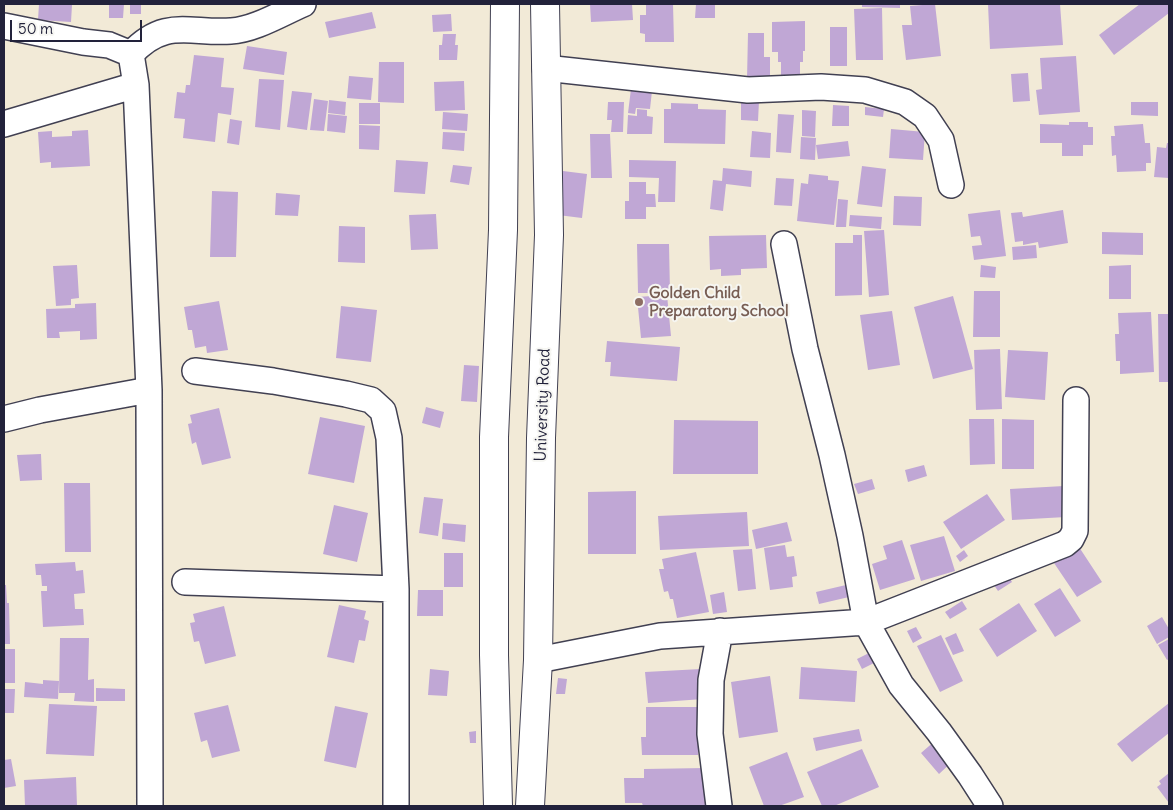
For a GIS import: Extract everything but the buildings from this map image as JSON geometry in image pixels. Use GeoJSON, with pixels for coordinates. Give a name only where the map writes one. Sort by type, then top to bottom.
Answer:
{"type":"FeatureCollection","features":[{"type":"Feature","properties":{"kind":"highway","name":"University Road"},"geometry":{"type":"LineString","coordinates":[[530,806],[538,660],[542,438],[549,235],[545,4]]}},
{"type":"Feature","properties":{"kind":"highway"},"geometry":{"type":"LineString","coordinates":[[498,806],[494,655],[494,436],[504,230],[499,5]]}},
{"type":"Feature","properties":{"kind":"street"},"geometry":{"type":"LineString","coordinates":[[131,54],[142,43],[167,30],[232,32],[251,27],[303,4]]}},
{"type":"Feature","properties":{"kind":"street"},"geometry":{"type":"LineString","coordinates":[[4,26],[82,42],[109,45],[131,54]]}},
{"type":"Feature","properties":{"kind":"street"},"geometry":{"type":"LineString","coordinates":[[131,54],[136,85],[149,390],[150,806]]}},
{"type":"Feature","properties":{"kind":"street"},"geometry":{"type":"LineString","coordinates":[[545,68],[748,90],[822,87],[864,90],[905,102],[925,116],[941,140],[951,185]]}},
{"type":"Feature","properties":{"kind":"street"},"geometry":{"type":"LineString","coordinates":[[4,124],[136,85]]}},
{"type":"Feature","properties":{"kind":"street"},"geometry":{"type":"LineString","coordinates":[[784,244],[805,349],[842,500],[866,622],[901,684],[950,746],[990,806]]}},
{"type":"Feature","properties":{"kind":"street"},"geometry":{"type":"LineString","coordinates":[[195,371],[274,380],[346,394],[371,400],[383,411],[389,438],[396,589],[396,806]]}},
{"type":"Feature","properties":{"kind":"street"},"geometry":{"type":"LineString","coordinates":[[4,419],[40,410],[149,390]]}},
{"type":"Feature","properties":{"kind":"street"},"geometry":{"type":"LineString","coordinates":[[538,660],[660,636],[866,622],[1065,544],[1072,539],[1075,531],[1076,400]]}},
{"type":"Feature","properties":{"kind":"street"},"geometry":{"type":"LineString","coordinates":[[185,582],[396,589]]}},
{"type":"Feature","properties":{"kind":"street"},"geometry":{"type":"LineString","coordinates":[[719,806],[710,734],[711,680],[720,631]]}},
{"type":"Feature","properties":{"kind":"place","name":"Golden Child Preparatory School"},"geometry":{"type":"Point","coordinates":[639,302]}}]}
